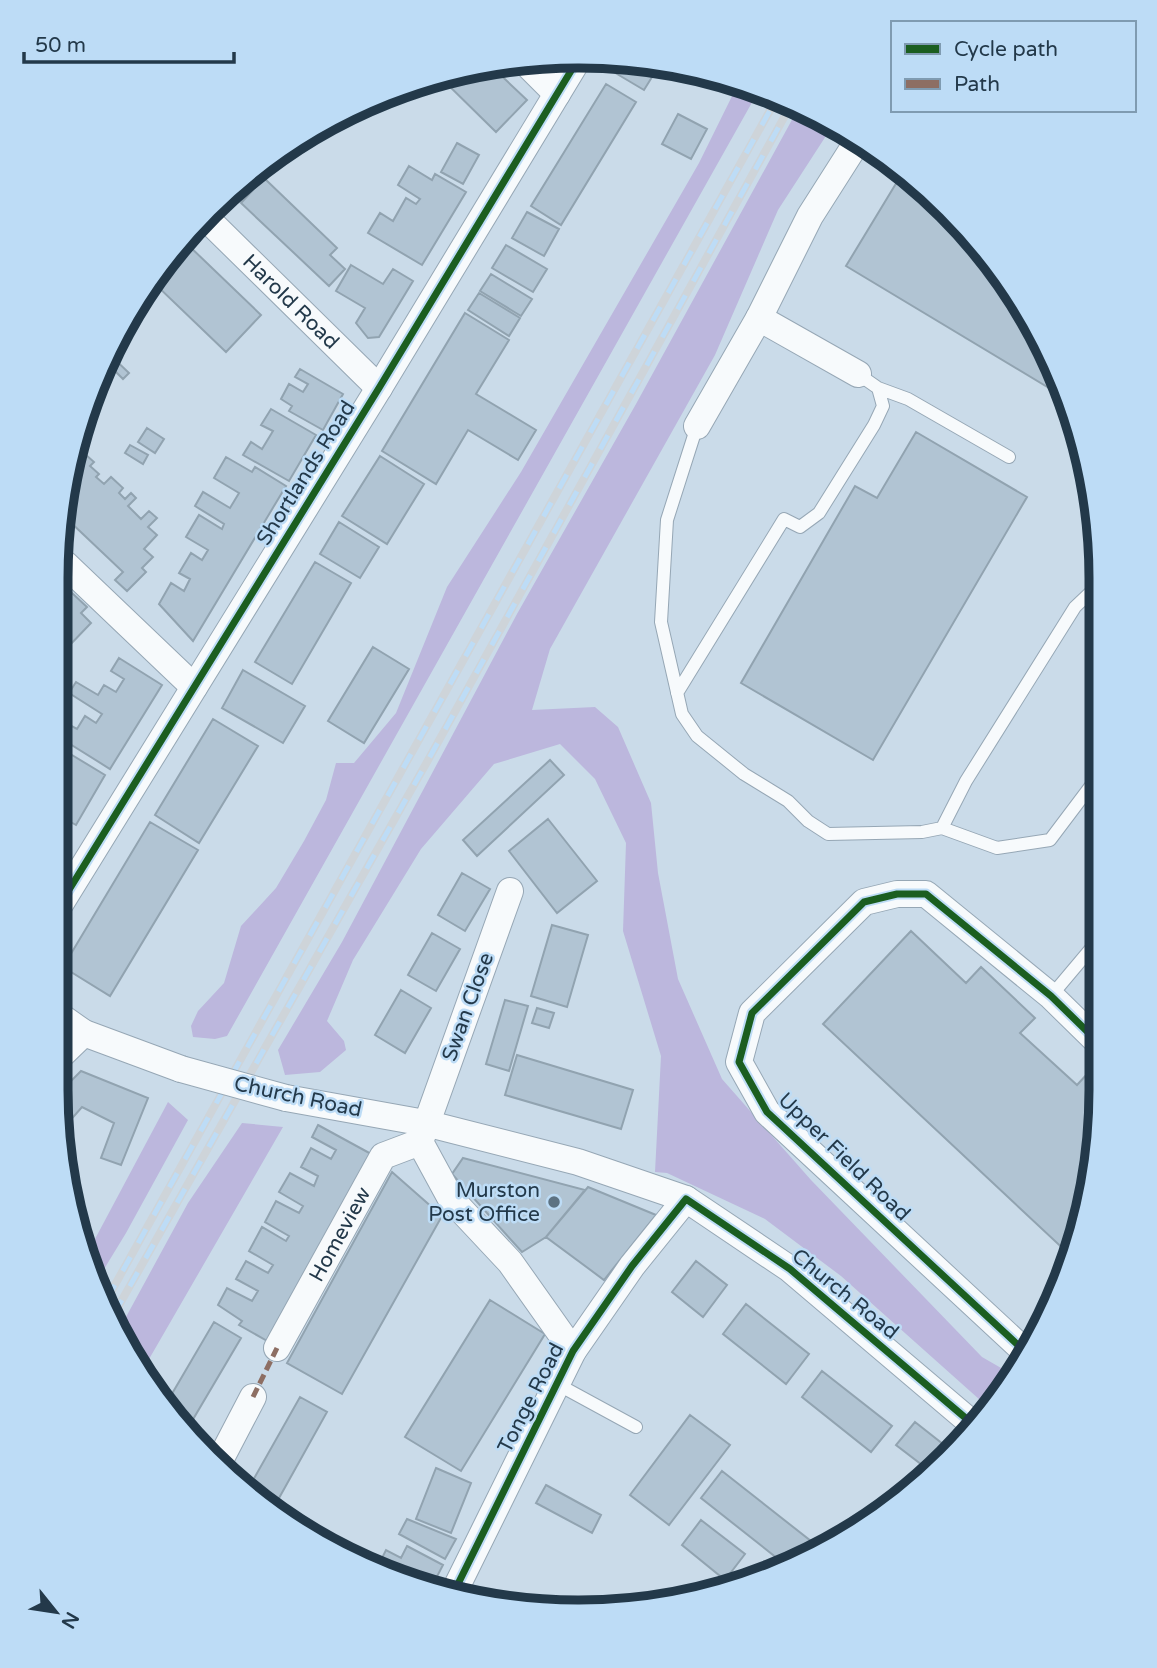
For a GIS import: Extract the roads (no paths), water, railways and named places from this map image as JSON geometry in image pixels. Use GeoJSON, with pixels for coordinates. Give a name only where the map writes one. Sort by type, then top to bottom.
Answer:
{"type":"FeatureCollection","features":[{"type":"Feature","properties":{"kind":"street","name":"Shortlands Road"},"geometry":{"type":"LineString","coordinates":[[68,891],[379,388],[572,68]]}},
{"type":"Feature","properties":{"kind":"street"},"geometry":{"type":"LineString","coordinates":[[534,70],[557,93]]}},
{"type":"Feature","properties":{"kind":"street"},"geometry":{"type":"LineString","coordinates":[[696,426],[759,318],[810,216],[853,149]]}},
{"type":"Feature","properties":{"kind":"street","name":"Harold Road"},"geometry":{"type":"LineString","coordinates":[[212,224],[379,388]]}},
{"type":"Feature","properties":{"kind":"street"},"geometry":{"type":"LineString","coordinates":[[759,318],[868,381]]}},
{"type":"Feature","properties":{"kind":"street"},"geometry":{"type":"LineString","coordinates":[[68,567],[194,687]]}},
{"type":"Feature","properties":{"kind":"street","name":"Swan Close"},"geometry":{"type":"LineString","coordinates":[[422,1133],[510,891]]}},
{"type":"Feature","properties":{"kind":"street","name":"Upper Field Road"},"geometry":{"type":"LineString","coordinates":[[1019,1346],[767,1112],[738,1062],[752,1013],[864,902],[897,894],[926,894],[1051,996],[1089,1033]]}},
{"type":"Feature","properties":{"kind":"street","name":"Church Road"},"geometry":{"type":"LineString","coordinates":[[68,1022],[84,1033],[181,1069],[422,1133],[578,1162],[685,1199],[790,1269],[967,1419]]}},
{"type":"Feature","properties":{"kind":"street"},"geometry":{"type":"LineString","coordinates":[[68,1049],[84,1033]]}},
{"type":"Feature","properties":{"kind":"street"},"geometry":{"type":"LineString","coordinates":[[422,1133],[452,1199],[510,1262],[573,1351]]}},
{"type":"Feature","properties":{"kind":"street","name":"Homeview"},"geometry":{"type":"LineString","coordinates":[[277,1348],[383,1156],[422,1133]]}},
{"type":"Feature","properties":{"kind":"street","name":"Tonge Road"},"geometry":{"type":"LineString","coordinates":[[458,1585],[573,1351],[632,1266],[685,1199]]}},
{"type":"Feature","properties":{"kind":"street"},"geometry":{"type":"LineString","coordinates":[[223,1455],[253,1398]]}},
{"type":"Feature","properties":{"kind":"lane"},"geometry":{"type":"LineString","coordinates":[[868,381],[908,399],[1009,457]]}},
{"type":"Feature","properties":{"kind":"lane"},"geometry":{"type":"LineString","coordinates":[[677,693],[784,519],[800,527],[819,513],[874,425],[883,406],[868,381]]}},
{"type":"Feature","properties":{"kind":"lane"},"geometry":{"type":"LineString","coordinates":[[696,426],[667,520],[661,622],[682,714],[697,736],[744,774],[788,801],[808,821],[828,834],[922,832],[942,828],[997,848],[1050,840],[1089,788]]}},
{"type":"Feature","properties":{"kind":"lane"},"geometry":{"type":"LineString","coordinates":[[942,828],[966,782],[1075,607],[1089,594]]}},
{"type":"Feature","properties":{"kind":"lane"},"geometry":{"type":"LineString","coordinates":[[1051,996],[1089,950]]}},
{"type":"Feature","properties":{"kind":"lane"},"geometry":{"type":"LineString","coordinates":[[557,1384],[636,1427]]}},
{"type":"Feature","properties":{"kind":"railway"},"geometry":{"type":"LineString","coordinates":[[111,1293],[772,106]]}},
{"type":"Feature","properties":{"kind":"railway"},"geometry":{"type":"LineString","coordinates":[[118,1308],[427,762],[787,113]]}},
{"type":"Feature","properties":{"kind":"place","name":"Murston Post Office"},"geometry":{"type":"Point","coordinates":[554,1202]}}]}
